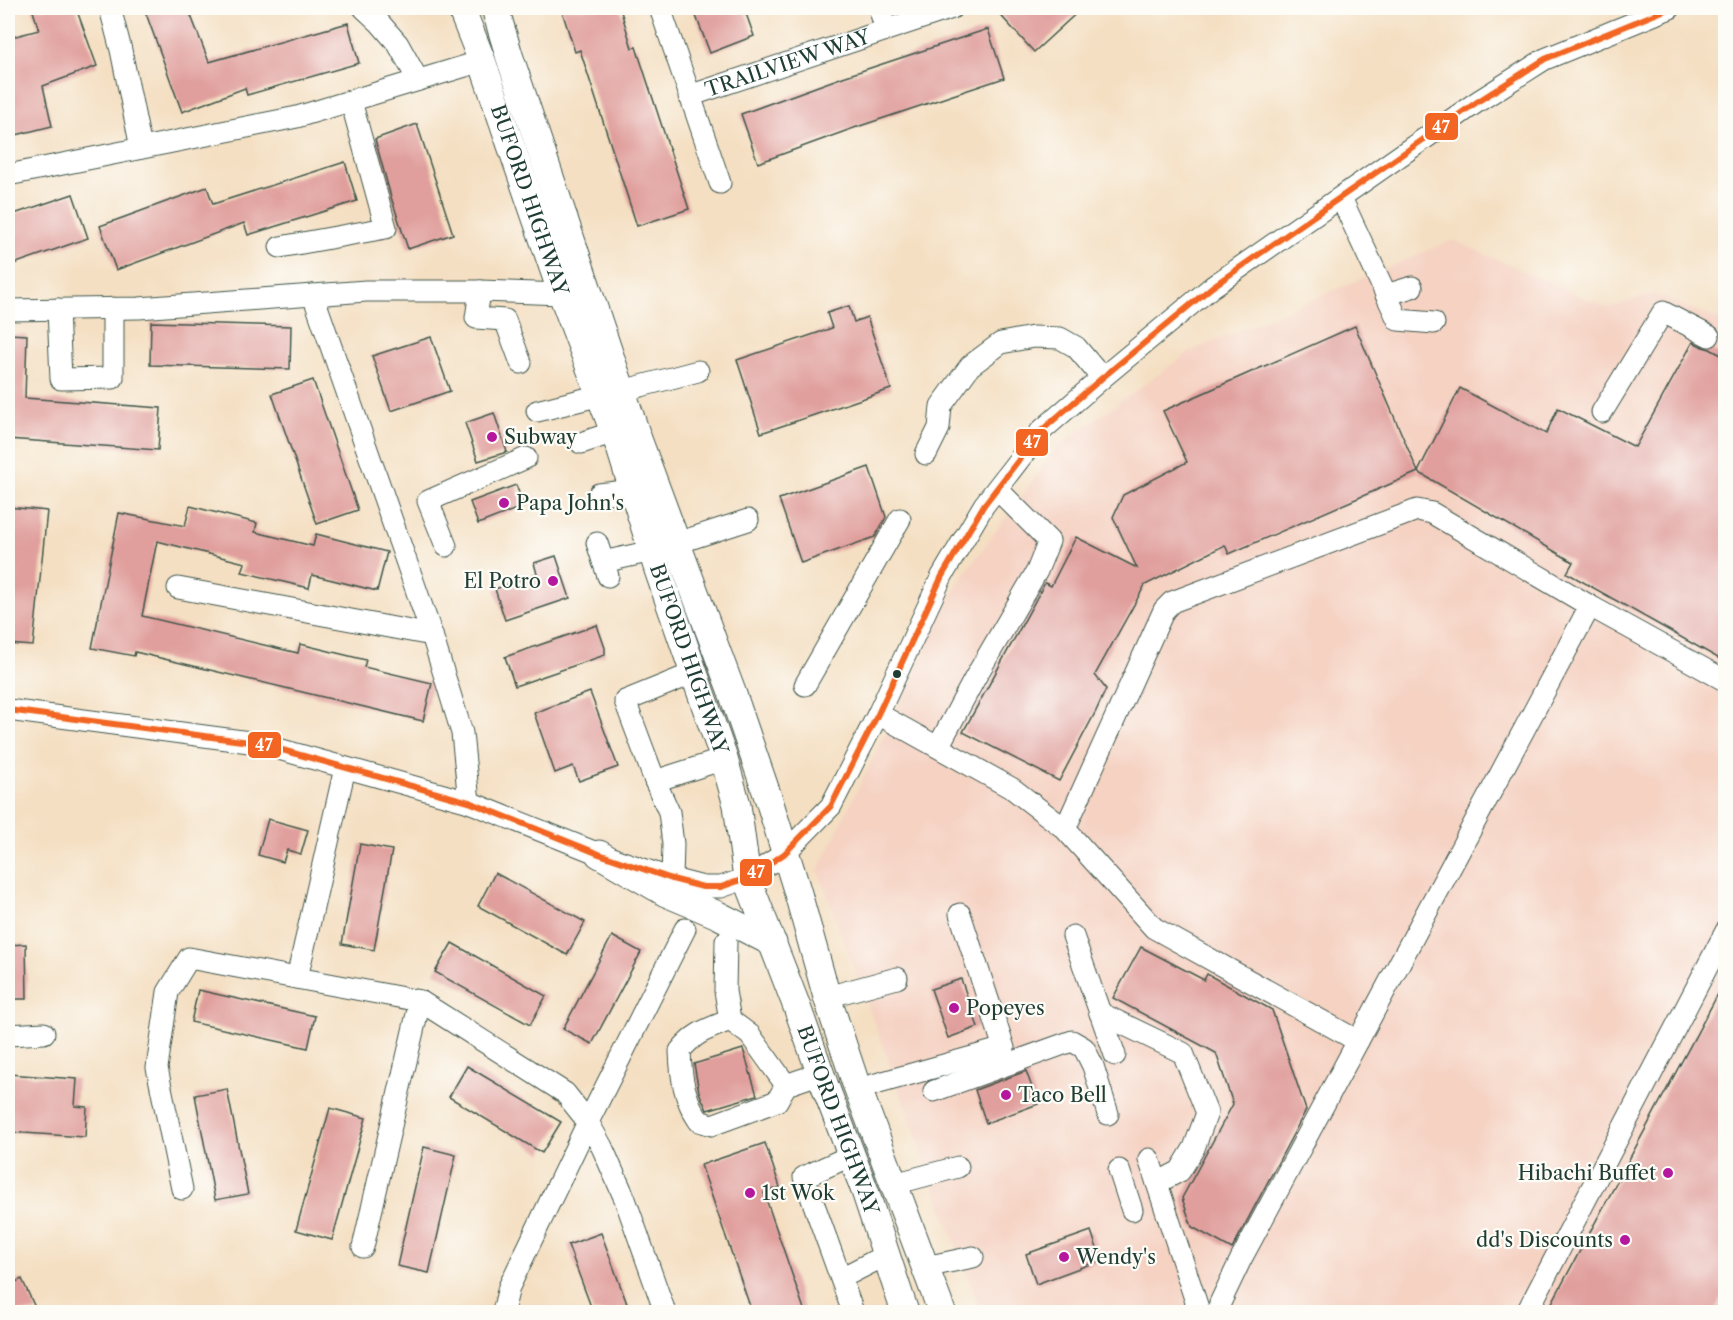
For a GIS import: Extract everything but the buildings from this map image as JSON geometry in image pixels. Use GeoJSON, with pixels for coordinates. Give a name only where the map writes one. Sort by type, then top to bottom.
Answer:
{"type":"FeatureCollection","features":[{"type":"Feature","properties":{"kind":"main road","name":"BUFORD HIGHWAY"},"geometry":{"type":"LineString","coordinates":[[461,8],[482,61],[562,294],[611,393],[677,543],[732,692],[769,800],[827,997],[858,1089],[942,1312]]}},
{"type":"Feature","properties":{"kind":"main road","name":"BUFORD HIGHWAY"},"geometry":{"type":"LineString","coordinates":[[495,8],[611,393],[614,432],[652,551],[724,759],[737,804],[747,878],[852,1155],[905,1312]]}},
{"type":"Feature","properties":{"kind":"main road"},"geometry":{"type":"LineString","coordinates":[[599,854],[666,893],[718,915],[773,943]]}},
{"type":"Feature","properties":{"kind":"street"},"geometry":{"type":"LineString","coordinates":[[110,8],[141,148]]}},
{"type":"Feature","properties":{"kind":"street"},"geometry":{"type":"LineString","coordinates":[[364,8],[398,44],[418,80]]}},
{"type":"Feature","properties":{"kind":"street"},"geometry":{"type":"LineString","coordinates":[[660,8],[720,183]]}},
{"type":"Feature","properties":{"kind":"street"},"geometry":{"type":"LineString","coordinates":[[879,8],[886,29]]}},
{"type":"Feature","properties":{"kind":"street","name":"TRAILVIEW WAY"},"geometry":{"type":"LineString","coordinates":[[689,96],[952,8]]}},
{"type":"Feature","properties":{"kind":"street"},"geometry":{"type":"LineString","coordinates":[[8,710],[257,743],[469,802],[599,854],[672,879],[703,887],[721,887],[747,878],[784,854],[831,806],[878,714],[942,576],[984,505],[1041,432],[1212,287],[1477,102],[1545,59],[1632,14],[1670,8]]}},
{"type":"Feature","properties":{"kind":"street"},"geometry":{"type":"LineString","coordinates":[[8,175],[297,117],[482,61]]}},
{"type":"Feature","properties":{"kind":"street"},"geometry":{"type":"LineString","coordinates":[[280,247],[386,228],[351,101]]}},
{"type":"Feature","properties":{"kind":"street"},"geometry":{"type":"LineString","coordinates":[[1341,198],[1398,320],[1434,322]]}},
{"type":"Feature","properties":{"kind":"street"},"geometry":{"type":"LineString","coordinates":[[1386,295],[1412,287]]}},
{"type":"Feature","properties":{"kind":"street"},"geometry":{"type":"LineString","coordinates":[[8,310],[139,308],[366,291],[562,294]]}},
{"type":"Feature","properties":{"kind":"street"},"geometry":{"type":"LineString","coordinates":[[480,291],[476,318],[505,320],[521,363]]}},
{"type":"Feature","properties":{"kind":"street"},"geometry":{"type":"LineString","coordinates":[[313,295],[432,635],[462,733],[469,802]]}},
{"type":"Feature","properties":{"kind":"street"},"geometry":{"type":"LineString","coordinates":[[58,309],[61,379],[71,379],[113,378],[113,308]]}},
{"type":"Feature","properties":{"kind":"street"},"geometry":{"type":"LineString","coordinates":[[1602,412],[1663,312],[1708,336]]}},
{"type":"Feature","properties":{"kind":"street"},"geometry":{"type":"LineString","coordinates":[[926,454],[939,428],[941,406],[970,366],[1001,343],[1033,337],[1060,338],[1076,347],[1102,378]]}},
{"type":"Feature","properties":{"kind":"street"},"geometry":{"type":"LineString","coordinates":[[537,411],[698,371]]}},
{"type":"Feature","properties":{"kind":"street"},"geometry":{"type":"LineString","coordinates":[[581,442],[614,432]]}},
{"type":"Feature","properties":{"kind":"street"},"geometry":{"type":"LineString","coordinates":[[446,546],[428,501],[526,458]]}},
{"type":"Feature","properties":{"kind":"street"},"geometry":{"type":"LineString","coordinates":[[938,747],[1037,571],[1049,541],[997,489]]}},
{"type":"Feature","properties":{"kind":"street"},"geometry":{"type":"LineString","coordinates":[[600,494],[633,490]]}},
{"type":"Feature","properties":{"kind":"street"},"geometry":{"type":"LineString","coordinates":[[1065,829],[1164,610],[1172,603],[1417,510],[1432,513],[1590,606],[1725,681]]}},
{"type":"Feature","properties":{"kind":"street"},"geometry":{"type":"LineString","coordinates":[[805,686],[900,519]]}},
{"type":"Feature","properties":{"kind":"street"},"geometry":{"type":"LineString","coordinates":[[677,543],[748,520]]}},
{"type":"Feature","properties":{"kind":"street"},"geometry":{"type":"LineString","coordinates":[[602,560],[652,551]]}},
{"type":"Feature","properties":{"kind":"street"},"geometry":{"type":"LineString","coordinates":[[178,588],[432,635]]}},
{"type":"Feature","properties":{"kind":"street"},"geometry":{"type":"LineString","coordinates":[[1208,1310],[1241,1259],[1590,606]]}},
{"type":"Feature","properties":{"kind":"street"},"geometry":{"type":"LineString","coordinates":[[672,879],[673,844],[669,812],[625,701],[694,673]]}},
{"type":"Feature","properties":{"kind":"street"},"geometry":{"type":"LineString","coordinates":[[878,714],[1013,789],[1065,829],[1154,928],[1358,1041]]}},
{"type":"Feature","properties":{"kind":"street"},"geometry":{"type":"LineString","coordinates":[[655,781],[724,759]]}},
{"type":"Feature","properties":{"kind":"street"},"geometry":{"type":"LineString","coordinates":[[297,978],[345,768]]}},
{"type":"Feature","properties":{"kind":"street"},"geometry":{"type":"LineString","coordinates":[[858,1089],[1004,1048],[960,914]]}},
{"type":"Feature","properties":{"kind":"street"},"geometry":{"type":"LineString","coordinates":[[503,1312],[509,1287],[588,1122],[686,929]]}},
{"type":"Feature","properties":{"kind":"street"},"geometry":{"type":"LineString","coordinates":[[1527,1312],[1725,931]]}},
{"type":"Feature","properties":{"kind":"street"},"geometry":{"type":"LineString","coordinates":[[1073,936],[1115,1055]]}},
{"type":"Feature","properties":{"kind":"street"},"geometry":{"type":"LineString","coordinates":[[726,941],[724,991],[730,1020],[750,1035],[786,1085]]}},
{"type":"Feature","properties":{"kind":"street"},"geometry":{"type":"LineString","coordinates":[[182,1189],[157,1068],[168,992],[189,958],[420,1001],[565,1093],[588,1122],[625,1199],[665,1312]]}},
{"type":"Feature","properties":{"kind":"street"},"geometry":{"type":"LineString","coordinates":[[827,997],[897,978]]}},
{"type":"Feature","properties":{"kind":"street"},"geometry":{"type":"LineString","coordinates":[[363,1247],[420,1001]]}},
{"type":"Feature","properties":{"kind":"street"},"geometry":{"type":"LineString","coordinates":[[1100,1013],[1183,1053],[1207,1113],[1194,1148],[1180,1172],[1157,1182]]}},
{"type":"Feature","properties":{"kind":"street"},"geometry":{"type":"LineString","coordinates":[[730,1020],[690,1038],[680,1051],[681,1079],[693,1112],[699,1121],[712,1125],[777,1101],[786,1085],[820,1073]]}},
{"type":"Feature","properties":{"kind":"street"},"geometry":{"type":"LineString","coordinates":[[8,1035],[44,1033]]}},
{"type":"Feature","properties":{"kind":"street"},"geometry":{"type":"LineString","coordinates":[[934,1091],[1072,1041],[1084,1048],[1093,1066],[1108,1114]]}},
{"type":"Feature","properties":{"kind":"street"},"geometry":{"type":"LineString","coordinates":[[852,1155],[804,1177],[853,1312]]}},
{"type":"Feature","properties":{"kind":"street"},"geometry":{"type":"LineString","coordinates":[[1149,1159],[1208,1310]]}},
{"type":"Feature","properties":{"kind":"street"},"geometry":{"type":"LineString","coordinates":[[894,1184],[958,1167]]}},
{"type":"Feature","properties":{"kind":"street"},"geometry":{"type":"LineString","coordinates":[[1119,1170],[1132,1210]]}},
{"type":"Feature","properties":{"kind":"street"},"geometry":{"type":"LineString","coordinates":[[841,1278],[886,1255]]}},
{"type":"Feature","properties":{"kind":"street"},"geometry":{"type":"LineString","coordinates":[[925,1267],[973,1257]]}},
{"type":"Feature","properties":{"kind":"shaded area"},"geometry":{"type":"Polygon","coordinates":[[[1453,240],[1608,308],[1653,294],[1725,322],[1725,1312],[981,1312],[818,871],[958,583],[1057,447],[1191,351],[1453,240]]]}},
{"type":"Feature","properties":{"kind":"transit line","name":"47"},"geometry":{"type":"LineString","coordinates":[[8,710],[257,743],[469,802],[599,854],[672,879],[703,887],[721,887],[747,878],[784,854],[831,806],[878,714],[942,576],[984,505],[1041,431],[1212,287],[1477,102],[1545,59],[1670,8]]}},
{"type":"Feature","properties":{"kind":"place","name":"Subway"},"geometry":{"type":"Point","coordinates":[492,437]}},
{"type":"Feature","properties":{"kind":"place","name":"Papa John's"},"geometry":{"type":"Point","coordinates":[504,503]}},
{"type":"Feature","properties":{"kind":"place","name":"El Potro"},"geometry":{"type":"Point","coordinates":[553,581]}},
{"type":"Feature","properties":{"kind":"place","name":"Popeyes"},"geometry":{"type":"Point","coordinates":[954,1008]}},
{"type":"Feature","properties":{"kind":"place","name":"Taco Bell"},"geometry":{"type":"Point","coordinates":[1006,1095]}},
{"type":"Feature","properties":{"kind":"place","name":"Hibachi Buffet"},"geometry":{"type":"Point","coordinates":[1668,1173]}},
{"type":"Feature","properties":{"kind":"place","name":"1st Wok"},"geometry":{"type":"Point","coordinates":[750,1193]}},
{"type":"Feature","properties":{"kind":"place","name":"dd's Discounts"},"geometry":{"type":"Point","coordinates":[1625,1240]}},
{"type":"Feature","properties":{"kind":"place","name":"Wendy's"},"geometry":{"type":"Point","coordinates":[1064,1257]}}]}
